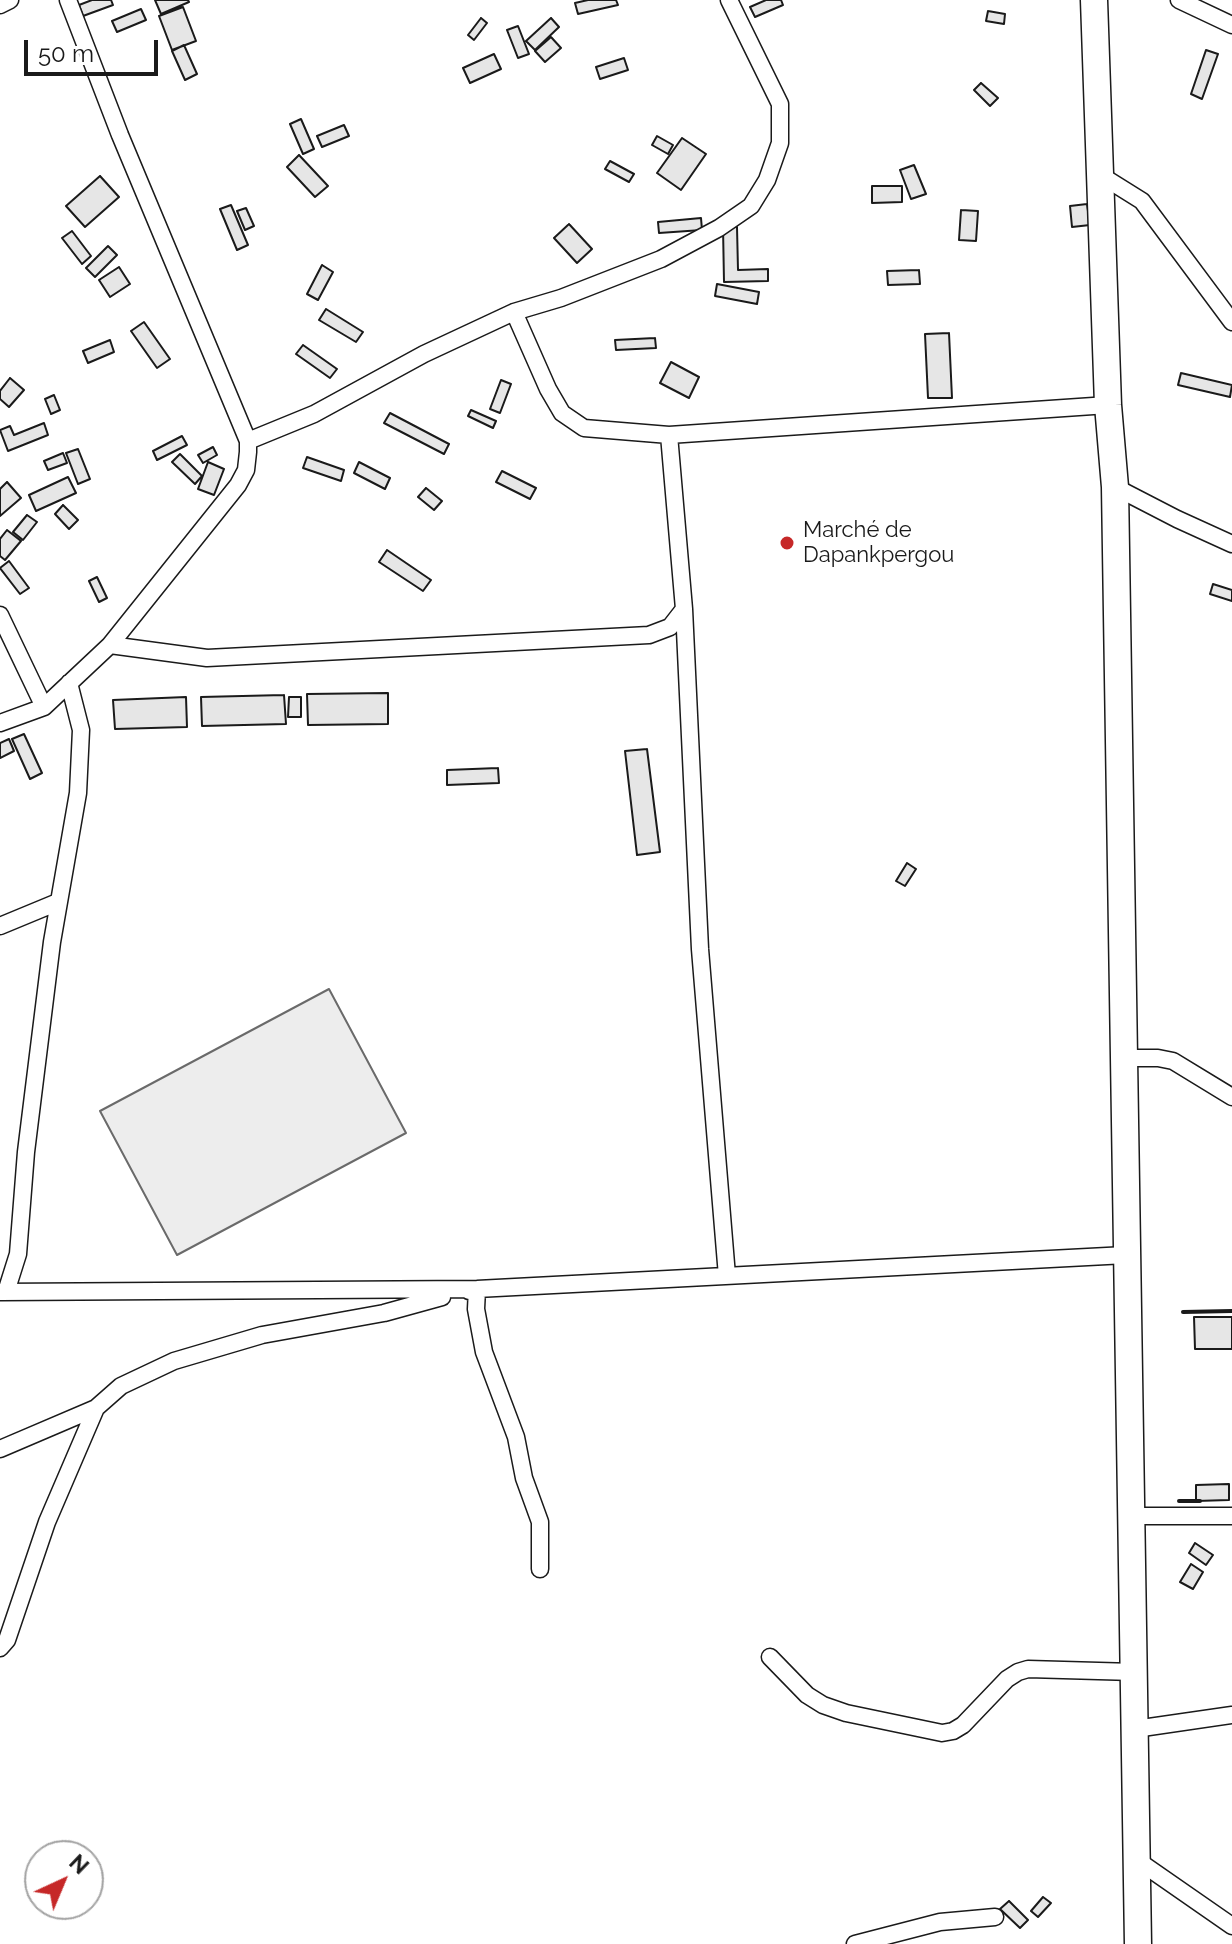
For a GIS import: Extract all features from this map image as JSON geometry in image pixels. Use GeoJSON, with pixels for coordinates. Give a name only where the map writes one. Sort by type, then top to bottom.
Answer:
{"type":"FeatureCollection","features":[{"type":"Feature","properties":{"kind":"main road"},"geometry":{"type":"LineString","coordinates":[[1094,0],[1108,405],[1115,487],[1138,1944]]}},
{"type":"Feature","properties":{"kind":"street"},"geometry":{"type":"LineString","coordinates":[[0,5],[10,0]]}},
{"type":"Feature","properties":{"kind":"street"},"geometry":{"type":"LineString","coordinates":[[0,723],[44,707],[110,645],[238,485],[246,470],[248,441],[120,135],[68,0]]}},
{"type":"Feature","properties":{"kind":"street"},"geometry":{"type":"LineString","coordinates":[[248,441],[314,414],[424,354],[514,312],[561,298],[661,259],[738,216],[760,194],[780,143],[780,104],[729,0]]}},
{"type":"Feature","properties":{"kind":"street"},"geometry":{"type":"LineString","coordinates":[[1179,0],[1232,25]]}},
{"type":"Feature","properties":{"kind":"street"},"geometry":{"type":"LineString","coordinates":[[1102,176],[1142,201],[1232,322]]}},
{"type":"Feature","properties":{"kind":"street"},"geometry":{"type":"LineString","coordinates":[[514,312],[562,413],[584,428],[669,435],[1108,405]]}},
{"type":"Feature","properties":{"kind":"street"},"geometry":{"type":"LineString","coordinates":[[669,435],[684,609],[700,949],[727,1276]]}},
{"type":"Feature","properties":{"kind":"street"},"geometry":{"type":"LineString","coordinates":[[1115,487],[1232,544]]}},
{"type":"Feature","properties":{"kind":"street"},"geometry":{"type":"LineString","coordinates":[[110,645],[207,658],[649,635],[670,627],[684,609]]}},
{"type":"Feature","properties":{"kind":"street"},"geometry":{"type":"LineString","coordinates":[[0,615],[44,707]]}},
{"type":"Feature","properties":{"kind":"street"},"geometry":{"type":"LineString","coordinates":[[69,683],[81,730],[78,793],[58,902],[27,1139],[18,1254],[3,1292],[477,1289],[1126,1255]]}},
{"type":"Feature","properties":{"kind":"street"},"geometry":{"type":"LineString","coordinates":[[0,926],[58,902]]}},
{"type":"Feature","properties":{"kind":"street"},"geometry":{"type":"LineString","coordinates":[[1123,1058],[1173,1061],[1232,1097]]}},
{"type":"Feature","properties":{"kind":"street"},"geometry":{"type":"LineString","coordinates":[[0,1449],[96,1408],[121,1386],[174,1361],[262,1335],[384,1313],[413,1303],[477,1289]]}},
{"type":"Feature","properties":{"kind":"street"},"geometry":{"type":"LineString","coordinates":[[477,1289],[476,1309],[484,1352],[516,1437],[524,1478],[540,1522],[540,1569]]}},
{"type":"Feature","properties":{"kind":"street"},"geometry":{"type":"LineString","coordinates":[[0,1648],[7,1640],[47,1522],[96,1408]]}},
{"type":"Feature","properties":{"kind":"street"},"geometry":{"type":"LineString","coordinates":[[1131,1516],[1232,1516]]}},
{"type":"Feature","properties":{"kind":"street"},"geometry":{"type":"LineString","coordinates":[[770,1657],[807,1695],[823,1705],[846,1713],[942,1733],[963,1725],[1007,1679],[1018,1672],[1028,1669],[1134,1672]]}},
{"type":"Feature","properties":{"kind":"street"},"geometry":{"type":"LineString","coordinates":[[1135,1729],[1232,1715]]}},
{"type":"Feature","properties":{"kind":"street"},"geometry":{"type":"LineString","coordinates":[[1137,1860],[1232,1926]]}},
{"type":"Feature","properties":{"kind":"street"},"geometry":{"type":"LineString","coordinates":[[855,1944],[940,1922],[995,1917]]}},
{"type":"Feature","properties":{"kind":"shaded area"},"geometry":{"type":"Polygon","coordinates":[[[329,989],[406,1133],[177,1255],[100,1111],[329,989]]]}},
{"type":"Feature","properties":{"kind":"building"},"geometry":{"type":"Polygon","coordinates":[[[92,0],[111,0],[113,5],[83,16],[79,5],[92,0]]]}},
{"type":"Feature","properties":{"kind":"building"},"geometry":{"type":"Polygon","coordinates":[[[155,0],[188,0],[189,2],[161,14],[155,0]]]}},
{"type":"Feature","properties":{"kind":"building"},"geometry":{"type":"Polygon","coordinates":[[[616,0],[618,5],[578,14],[575,3],[616,0]]]}},
{"type":"Feature","properties":{"kind":"building"},"geometry":{"type":"Polygon","coordinates":[[[766,0],[781,0],[783,5],[755,17],[750,7],[766,0]]]}},
{"type":"Feature","properties":{"kind":"building"},"geometry":{"type":"Polygon","coordinates":[[[183,7],[196,41],[172,50],[159,16],[183,7]]]}},
{"type":"Feature","properties":{"kind":"building"},"geometry":{"type":"Polygon","coordinates":[[[141,9],[146,20],[117,32],[112,21],[141,9]]]}},
{"type":"Feature","properties":{"kind":"building"},"geometry":{"type":"Polygon","coordinates":[[[988,11],[1005,14],[1004,24],[986,21],[988,11]]]}},
{"type":"Feature","properties":{"kind":"building"},"geometry":{"type":"Polygon","coordinates":[[[481,18],[487,23],[474,40],[468,35],[481,18]]]}},
{"type":"Feature","properties":{"kind":"building"},"geometry":{"type":"Polygon","coordinates":[[[551,18],[559,27],[535,50],[526,41],[551,18]]]}},
{"type":"Feature","properties":{"kind":"building"},"geometry":{"type":"Polygon","coordinates":[[[518,26],[529,54],[518,58],[507,30],[518,26]]]}},
{"type":"Feature","properties":{"kind":"building"},"geometry":{"type":"Polygon","coordinates":[[[551,37],[561,48],[545,62],[535,51],[551,37]]]}},
{"type":"Feature","properties":{"kind":"building"},"geometry":{"type":"Polygon","coordinates":[[[184,45],[197,74],[185,80],[172,51],[184,45]]]}},
{"type":"Feature","properties":{"kind":"building"},"geometry":{"type":"Polygon","coordinates":[[[1206,50],[1218,54],[1202,99],[1191,94],[1206,50]]]}},
{"type":"Feature","properties":{"kind":"building"},"geometry":{"type":"Polygon","coordinates":[[[494,54],[501,69],[470,83],[463,68],[494,54]]]}},
{"type":"Feature","properties":{"kind":"building"},"geometry":{"type":"Polygon","coordinates":[[[624,58],[628,70],[600,79],[596,67],[624,58]]]}},
{"type":"Feature","properties":{"kind":"building"},"geometry":{"type":"Polygon","coordinates":[[[981,83],[998,98],[990,106],[974,90],[981,83]]]}},
{"type":"Feature","properties":{"kind":"building"},"geometry":{"type":"Polygon","coordinates":[[[301,119],[314,149],[303,154],[290,124],[301,119]]]}},
{"type":"Feature","properties":{"kind":"building"},"geometry":{"type":"Polygon","coordinates":[[[344,125],[349,136],[322,147],[317,136],[344,125]]]}},
{"type":"Feature","properties":{"kind":"building"},"geometry":{"type":"Polygon","coordinates":[[[657,136],[673,145],[668,154],[652,145],[657,136]]]}},
{"type":"Feature","properties":{"kind":"building"},"geometry":{"type":"Polygon","coordinates":[[[682,138],[706,154],[681,190],[657,173],[682,138]]]}},
{"type":"Feature","properties":{"kind":"building"},"geometry":{"type":"Polygon","coordinates":[[[299,155],[328,186],[315,197],[287,167],[299,155]]]}},
{"type":"Feature","properties":{"kind":"building"},"geometry":{"type":"Polygon","coordinates":[[[610,161],[634,174],[629,182],[605,169],[610,161]]]}},
{"type":"Feature","properties":{"kind":"building"},"geometry":{"type":"Polygon","coordinates":[[[914,165],[926,194],[911,199],[900,170],[914,165]]]}},
{"type":"Feature","properties":{"kind":"building"},"geometry":{"type":"Polygon","coordinates":[[[100,176],[119,197],[85,227],[66,206],[100,176]]]}},
{"type":"Feature","properties":{"kind":"building"},"geometry":{"type":"Polygon","coordinates":[[[872,186],[902,186],[902,202],[872,203],[872,186]]]}},
{"type":"Feature","properties":{"kind":"building"},"geometry":{"type":"Polygon","coordinates":[[[1087,204],[1090,225],[1072,227],[1070,206],[1087,204]]]}},
{"type":"Feature","properties":{"kind":"building"},"geometry":{"type":"Polygon","coordinates":[[[231,205],[248,245],[237,250],[220,209],[231,205]]]}},
{"type":"Feature","properties":{"kind":"building"},"geometry":{"type":"Polygon","coordinates":[[[246,208],[254,226],[245,230],[237,211],[246,208]]]}},
{"type":"Feature","properties":{"kind":"building"},"geometry":{"type":"Polygon","coordinates":[[[961,210],[978,211],[976,241],[959,240],[961,210]]]}},
{"type":"Feature","properties":{"kind":"building"},"geometry":{"type":"Polygon","coordinates":[[[701,218],[702,230],[659,233],[658,222],[701,218]]]}},
{"type":"Feature","properties":{"kind":"building"},"geometry":{"type":"Polygon","coordinates":[[[569,224],[592,249],[577,263],[554,238],[569,224]]]}},
{"type":"Feature","properties":{"kind":"building"},"geometry":{"type":"Polygon","coordinates":[[[723,227],[737,227],[738,270],[768,269],[768,281],[724,282],[723,227]]]}},
{"type":"Feature","properties":{"kind":"building"},"geometry":{"type":"Polygon","coordinates":[[[72,231],[91,256],[82,264],[62,238],[72,231]]]}},
{"type":"Feature","properties":{"kind":"building"},"geometry":{"type":"Polygon","coordinates":[[[108,246],[117,255],[95,277],[86,268],[108,246]]]}},
{"type":"Feature","properties":{"kind":"building"},"geometry":{"type":"Polygon","coordinates":[[[322,265],[333,272],[318,300],[307,294],[322,265]]]}},
{"type":"Feature","properties":{"kind":"building"},"geometry":{"type":"Polygon","coordinates":[[[119,267],[130,284],[110,297],[99,280],[119,267]]]}},
{"type":"Feature","properties":{"kind":"building"},"geometry":{"type":"Polygon","coordinates":[[[919,270],[920,284],[888,285],[887,271],[919,270]]]}},
{"type":"Feature","properties":{"kind":"building"},"geometry":{"type":"Polygon","coordinates":[[[717,284],[759,292],[757,304],[715,296],[717,284]]]}},
{"type":"Feature","properties":{"kind":"building"},"geometry":{"type":"Polygon","coordinates":[[[326,309],[363,332],[356,342],[319,320],[326,309]]]}},
{"type":"Feature","properties":{"kind":"building"},"geometry":{"type":"Polygon","coordinates":[[[144,322],[170,359],[157,368],[131,331],[144,322]]]}},
{"type":"Feature","properties":{"kind":"building"},"geometry":{"type":"Polygon","coordinates":[[[949,333],[952,398],[928,398],[925,334],[949,333]]]}},
{"type":"Feature","properties":{"kind":"building"},"geometry":{"type":"Polygon","coordinates":[[[655,338],[656,348],[616,350],[615,340],[655,338]]]}},
{"type":"Feature","properties":{"kind":"building"},"geometry":{"type":"Polygon","coordinates":[[[110,340],[114,352],[88,363],[83,351],[110,340]]]}},
{"type":"Feature","properties":{"kind":"building"},"geometry":{"type":"Polygon","coordinates":[[[303,345],[337,369],[330,378],[296,354],[303,345]]]}},
{"type":"Feature","properties":{"kind":"building"},"geometry":{"type":"Polygon","coordinates":[[[671,362],[699,377],[689,398],[660,383],[671,362]]]}},
{"type":"Feature","properties":{"kind":"building"},"geometry":{"type":"Polygon","coordinates":[[[1181,373],[1232,385],[1230,397],[1178,385],[1181,373]]]}},
{"type":"Feature","properties":{"kind":"building"},"geometry":{"type":"Polygon","coordinates":[[[10,378],[24,390],[9,407],[0,399],[0,391],[10,378]]]}},
{"type":"Feature","properties":{"kind":"building"},"geometry":{"type":"Polygon","coordinates":[[[501,380],[511,384],[500,413],[490,409],[501,380]]]}},
{"type":"Feature","properties":{"kind":"building"},"geometry":{"type":"Polygon","coordinates":[[[54,395],[60,410],[51,414],[45,399],[54,395]]]}},
{"type":"Feature","properties":{"kind":"building"},"geometry":{"type":"Polygon","coordinates":[[[471,410],[496,421],[493,428],[468,416],[471,410]]]}},
{"type":"Feature","properties":{"kind":"building"},"geometry":{"type":"Polygon","coordinates":[[[390,413],[449,444],[444,454],[384,423],[390,413]]]}},
{"type":"Feature","properties":{"kind":"building"},"geometry":{"type":"Polygon","coordinates":[[[44,423],[48,435],[8,451],[0,430],[10,426],[14,435],[44,423]]]}},
{"type":"Feature","properties":{"kind":"building"},"geometry":{"type":"Polygon","coordinates":[[[182,436],[187,445],[157,460],[153,451],[182,436]]]}},
{"type":"Feature","properties":{"kind":"building"},"geometry":{"type":"Polygon","coordinates":[[[213,447],[217,455],[203,463],[198,455],[213,447]]]}},
{"type":"Feature","properties":{"kind":"building"},"geometry":{"type":"Polygon","coordinates":[[[78,449],[90,479],[78,484],[66,453],[78,449]]]}},
{"type":"Feature","properties":{"kind":"building"},"geometry":{"type":"Polygon","coordinates":[[[63,453],[67,463],[48,470],[44,461],[63,453]]]}},
{"type":"Feature","properties":{"kind":"building"},"geometry":{"type":"Polygon","coordinates":[[[180,454],[202,476],[195,484],[172,462],[180,454]]]}},
{"type":"Feature","properties":{"kind":"building"},"geometry":{"type":"Polygon","coordinates":[[[307,457],[344,470],[341,481],[303,468],[307,457]]]}},
{"type":"Feature","properties":{"kind":"building"},"geometry":{"type":"Polygon","coordinates":[[[208,462],[224,469],[214,495],[198,489],[208,462]]]}},
{"type":"Feature","properties":{"kind":"building"},"geometry":{"type":"Polygon","coordinates":[[[359,462],[390,478],[385,489],[354,473],[359,462]]]}},
{"type":"Feature","properties":{"kind":"building"},"geometry":{"type":"Polygon","coordinates":[[[502,471],[536,488],[530,499],[496,482],[502,471]]]}},
{"type":"Feature","properties":{"kind":"building"},"geometry":{"type":"Polygon","coordinates":[[[68,477],[76,493],[36,511],[29,495],[68,477]]]}},
{"type":"Feature","properties":{"kind":"building"},"geometry":{"type":"Polygon","coordinates":[[[7,482],[21,498],[0,516],[0,489],[7,482]]]}},
{"type":"Feature","properties":{"kind":"building"},"geometry":{"type":"Polygon","coordinates":[[[426,488],[442,501],[434,510],[418,497],[426,488]]]}},
{"type":"Feature","properties":{"kind":"building"},"geometry":{"type":"Polygon","coordinates":[[[63,505],[78,520],[69,529],[55,514],[63,505]]]}},
{"type":"Feature","properties":{"kind":"building"},"geometry":{"type":"Polygon","coordinates":[[[27,515],[37,522],[23,540],[13,532],[27,515]]]}},
{"type":"Feature","properties":{"kind":"building"},"geometry":{"type":"Polygon","coordinates":[[[7,530],[21,541],[5,560],[0,556],[0,539],[7,530]]]}},
{"type":"Feature","properties":{"kind":"building"},"geometry":{"type":"Polygon","coordinates":[[[387,550],[431,580],[423,591],[379,562],[387,550]]]}},
{"type":"Feature","properties":{"kind":"building"},"geometry":{"type":"Polygon","coordinates":[[[9,561],[29,588],[20,594],[0,568],[9,561]]]}},
{"type":"Feature","properties":{"kind":"building"},"geometry":{"type":"Polygon","coordinates":[[[97,577],[107,598],[99,602],[89,581],[97,577]]]}},
{"type":"Feature","properties":{"kind":"building"},"geometry":{"type":"Polygon","coordinates":[[[1213,584],[1232,590],[1232,601],[1210,594],[1213,584]]]}},
{"type":"Feature","properties":{"kind":"building"},"geometry":{"type":"Polygon","coordinates":[[[388,693],[388,724],[308,725],[307,694],[388,693]]]}},
{"type":"Feature","properties":{"kind":"building"},"geometry":{"type":"Polygon","coordinates":[[[284,695],[286,724],[202,726],[201,697],[284,695]]]}},
{"type":"Feature","properties":{"kind":"building"},"geometry":{"type":"Polygon","coordinates":[[[186,697],[187,727],[115,729],[113,700],[186,697]]]}},
{"type":"Feature","properties":{"kind":"building"},"geometry":{"type":"Polygon","coordinates":[[[289,697],[301,697],[301,717],[288,717],[289,697]]]}},
{"type":"Feature","properties":{"kind":"building"},"geometry":{"type":"Polygon","coordinates":[[[24,734],[42,773],[30,779],[12,739],[24,734]]]}},
{"type":"Feature","properties":{"kind":"building"},"geometry":{"type":"Polygon","coordinates":[[[9,739],[14,751],[0,758],[0,743],[9,739]]]}},
{"type":"Feature","properties":{"kind":"building"},"geometry":{"type":"Polygon","coordinates":[[[647,749],[660,852],[637,855],[625,751],[647,749]]]}},
{"type":"Feature","properties":{"kind":"building"},"geometry":{"type":"Polygon","coordinates":[[[498,768],[499,783],[447,785],[447,770],[498,768]]]}},
{"type":"Feature","properties":{"kind":"building"},"geometry":{"type":"Polygon","coordinates":[[[907,863],[916,869],[905,886],[896,881],[907,863]]]}},
{"type":"Feature","properties":{"kind":"building"},"geometry":{"type":"Polygon","coordinates":[[[1194,1317],[1232,1317],[1232,1349],[1195,1349],[1194,1317]]]}},
{"type":"Feature","properties":{"kind":"building"},"geometry":{"type":"Polygon","coordinates":[[[1229,1484],[1229,1500],[1196,1501],[1196,1485],[1229,1484]]]}},
{"type":"Feature","properties":{"kind":"building"},"geometry":{"type":"Polygon","coordinates":[[[1195,1543],[1213,1555],[1206,1565],[1189,1553],[1195,1543]]]}},
{"type":"Feature","properties":{"kind":"building"},"geometry":{"type":"Polygon","coordinates":[[[1191,1564],[1203,1572],[1193,1589],[1180,1582],[1191,1564]]]}},
{"type":"Feature","properties":{"kind":"building"},"geometry":{"type":"Polygon","coordinates":[[[1043,1897],[1051,1903],[1038,1917],[1031,1911],[1043,1897]]]}},
{"type":"Feature","properties":{"kind":"building"},"geometry":{"type":"Polygon","coordinates":[[[1009,1901],[1028,1920],[1020,1928],[1000,1909],[1009,1901]]]}},
{"type":"Feature","properties":{"kind":"wall"},"geometry":{"type":"LineString","coordinates":[[1183,1312],[1232,1311]]}},
{"type":"Feature","properties":{"kind":"wall"},"geometry":{"type":"LineString","coordinates":[[1179,1501],[1200,1501]]}},
{"type":"Feature","properties":{"kind":"place","name":"Marché de Dapankpergou"},"geometry":{"type":"Point","coordinates":[787,543]}}]}
